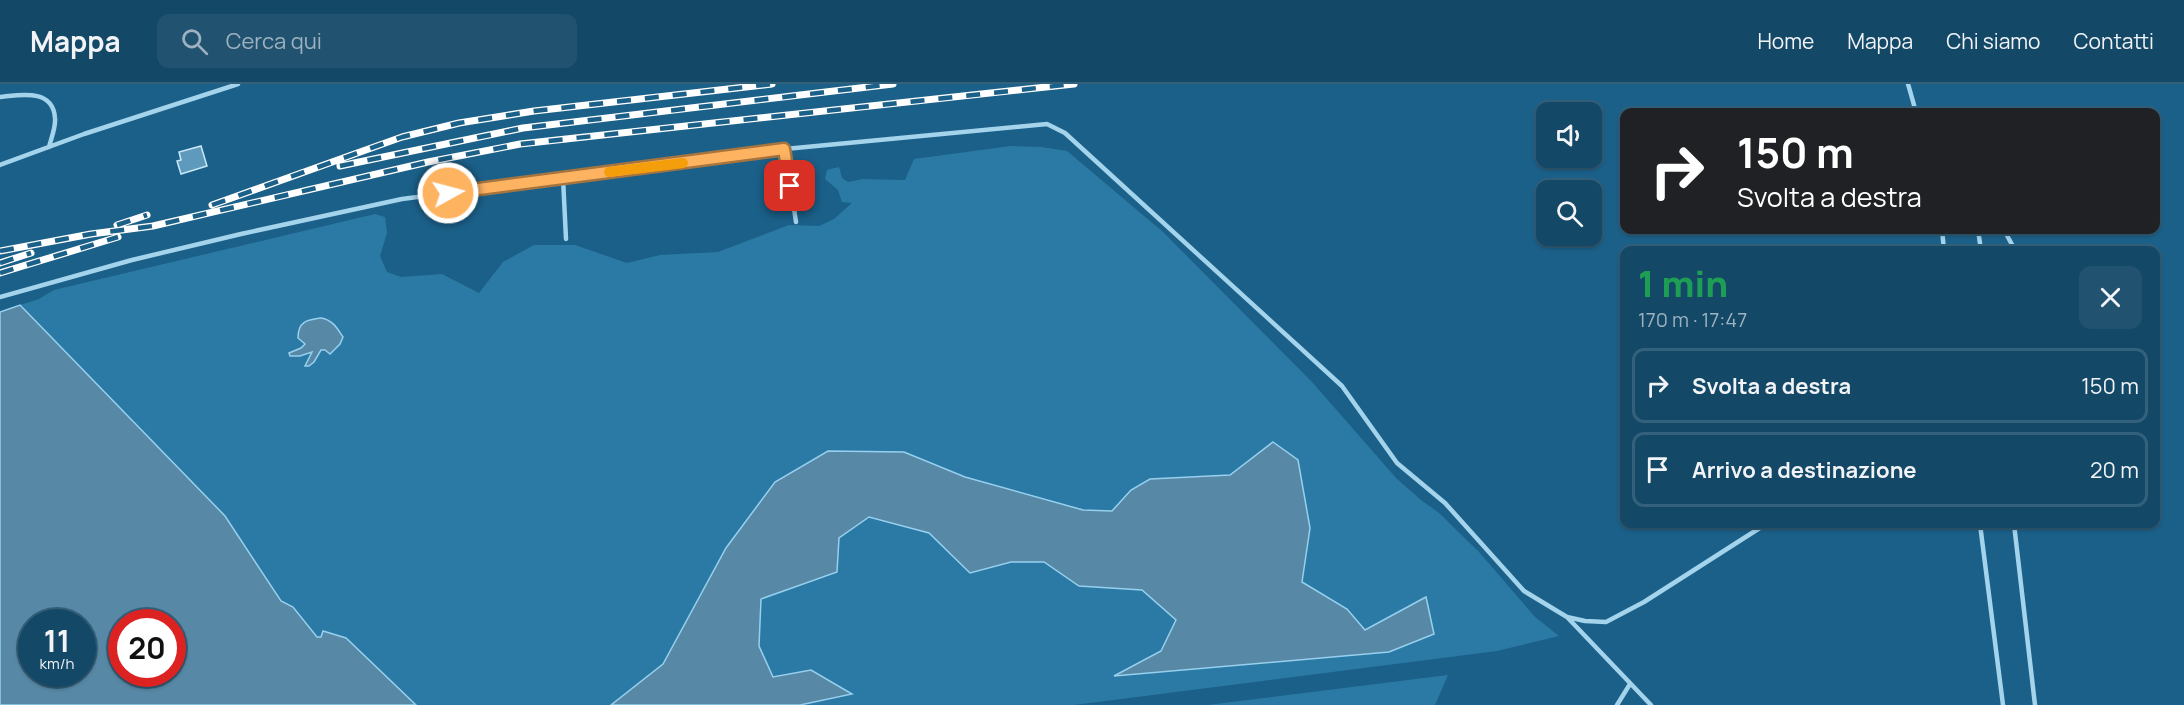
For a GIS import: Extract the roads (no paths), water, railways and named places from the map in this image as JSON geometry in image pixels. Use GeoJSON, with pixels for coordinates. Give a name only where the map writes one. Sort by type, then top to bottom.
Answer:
{"type":"FeatureCollection","features":[{"type":"Feature","properties":{"kind":"lane"},"geometry":{"type":"LineString","coordinates":[[0,165],[238,84]]}},
{"type":"Feature","properties":{"kind":"lane"},"geometry":{"type":"LineString","coordinates":[[1908,84],[1915,108]]}},
{"type":"Feature","properties":{"kind":"lane"},"geometry":{"type":"LineString","coordinates":[[0,97],[31,94],[49,103],[55,118],[49,147]]}},
{"type":"Feature","properties":{"kind":"lane"},"geometry":{"type":"LineString","coordinates":[[0,297],[165,252],[402,199],[784,149],[1047,124],[1065,133],[1342,386],[1397,463],[1444,503],[1524,591],[1567,617],[1651,705]]}},
{"type":"Feature","properties":{"kind":"lane"},"geometry":{"type":"LineString","coordinates":[[784,149],[796,222]]}},
{"type":"Feature","properties":{"kind":"lane"},"geometry":{"type":"LineString","coordinates":[[563,178],[566,239]]}},
{"type":"Feature","properties":{"kind":"lane"},"geometry":{"type":"LineString","coordinates":[[1567,617],[1606,622],[1644,602],[1760,528]]}},
{"type":"Feature","properties":{"kind":"lane"},"geometry":{"type":"LineString","coordinates":[[1981,528],[2003,705]]}},
{"type":"Feature","properties":{"kind":"lane"},"geometry":{"type":"LineString","coordinates":[[2014,528],[2035,705]]}},
{"type":"Feature","properties":{"kind":"lane"},"geometry":{"type":"LineString","coordinates":[[1617,705],[1630,684]]}},
{"type":"Feature","properties":{"kind":"railway"},"geometry":{"type":"LineString","coordinates":[[212,205],[402,137],[459,123],[534,111],[772,84]]}},
{"type":"Feature","properties":{"kind":"railway"},"geometry":{"type":"LineString","coordinates":[[340,166],[523,128],[893,84]]}},
{"type":"Feature","properties":{"kind":"railway"},"geometry":{"type":"LineString","coordinates":[[0,251],[91,234],[153,226],[428,162],[520,144],[1074,84]]}},
{"type":"Feature","properties":{"kind":"railway"},"geometry":{"type":"LineString","coordinates":[[117,225],[147,215]]}},
{"type":"Feature","properties":{"kind":"railway"},"geometry":{"type":"LineString","coordinates":[[0,273],[118,237]]}},
{"type":"Feature","properties":{"kind":"railway"},"geometry":{"type":"LineString","coordinates":[[0,263],[31,253]]}}]}
